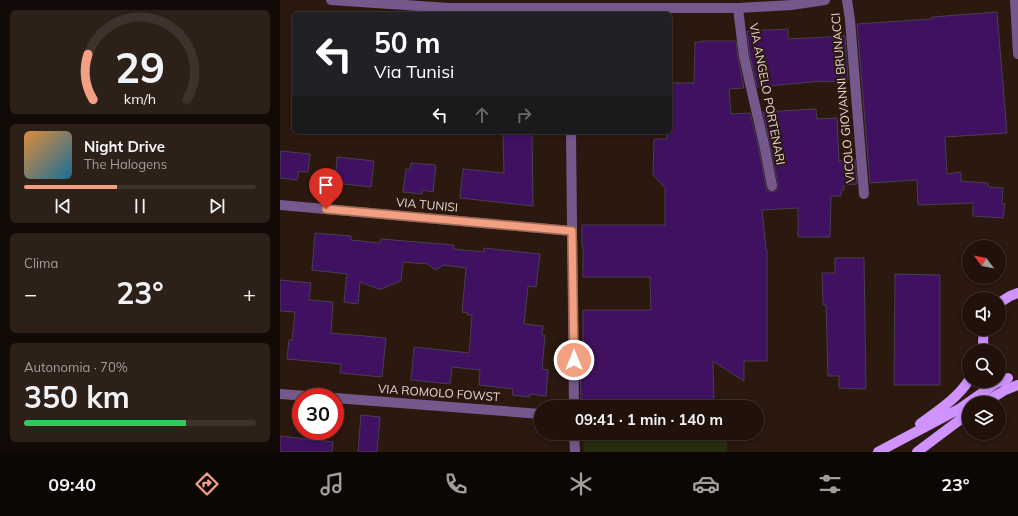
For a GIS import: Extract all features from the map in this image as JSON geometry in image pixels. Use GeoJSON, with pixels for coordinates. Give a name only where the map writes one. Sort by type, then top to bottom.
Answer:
{"type":"FeatureCollection","features":[{"type":"Feature","properties":{"kind":"main road"},"geometry":{"type":"LineString","coordinates":[[1006,299],[1018,293]]}},
{"type":"Feature","properties":{"kind":"main road"},"geometry":{"type":"LineString","coordinates":[[878,452],[959,409],[996,383],[1013,380]]}},
{"type":"Feature","properties":{"kind":"main road"},"geometry":{"type":"LineString","coordinates":[[995,396],[1018,385]]}},
{"type":"Feature","properties":{"kind":"main road"},"geometry":{"type":"LineString","coordinates":[[899,440],[951,400],[964,388]]}},
{"type":"Feature","properties":{"kind":"main road"},"geometry":{"type":"LineString","coordinates":[[917,452],[962,418]]}},
{"type":"Feature","properties":{"kind":"street"},"geometry":{"type":"LineString","coordinates":[[331,0],[449,8],[738,8],[791,5],[825,0]]}},
{"type":"Feature","properties":{"kind":"street","name":"VICOLO GIOVANNI BRUNACCI"},"geometry":{"type":"LineString","coordinates":[[847,0],[851,28],[864,194]]}},
{"type":"Feature","properties":{"kind":"street"},"geometry":{"type":"LineString","coordinates":[[1015,0],[1018,54]]}},
{"type":"Feature","properties":{"kind":"street","name":"VIA ANGELO PORTENARI"},"geometry":{"type":"LineString","coordinates":[[738,8],[744,57],[772,186]]}},
{"type":"Feature","properties":{"kind":"street"},"geometry":{"type":"LineString","coordinates":[[571,134],[574,400]]}},
{"type":"Feature","properties":{"kind":"street","name":"VIA TUNISI"},"geometry":{"type":"LineString","coordinates":[[280,205],[572,231]]}},
{"type":"Feature","properties":{"kind":"street"},"geometry":{"type":"LineString","coordinates":[[280,394],[292,395]]}},
{"type":"Feature","properties":{"kind":"street","name":"VIA ROMOLO FOWST"},"geometry":{"type":"LineString","coordinates":[[344,399],[534,413]]}},
{"type":"Feature","properties":{"kind":"street"},"geometry":{"type":"LineString","coordinates":[[574,440],[575,452]]}},
{"type":"Feature","properties":{"kind":"green space"},"geometry":{"type":"Polygon","coordinates":[[[583,440],[727,440],[727,452],[584,452],[583,440]]]}},
{"type":"Feature","properties":{"kind":"building"},"geometry":{"type":"Polygon","coordinates":[[[997,12],[1007,133],[945,137],[947,174],[961,172],[961,181],[988,183],[988,187],[1003,188],[1002,204],[1005,204],[1003,218],[973,216],[973,203],[918,205],[917,180],[870,183],[857,24],[932,19],[932,17],[997,12]]]}},
{"type":"Feature","properties":{"kind":"building"},"geometry":{"type":"Polygon","coordinates":[[[788,29],[788,39],[845,36],[848,80],[757,87],[750,56],[747,31],[788,29]]]}},
{"type":"Feature","properties":{"kind":"building"},"geometry":{"type":"Polygon","coordinates":[[[736,41],[744,88],[729,89],[731,114],[750,113],[767,191],[776,191],[778,185],[763,112],[816,109],[817,119],[837,118],[839,161],[855,159],[857,184],[844,185],[844,190],[841,190],[841,196],[831,196],[830,237],[798,237],[798,208],[762,210],[767,250],[767,361],[744,361],[744,381],[713,361],[714,400],[581,400],[580,344],[583,344],[583,310],[651,310],[650,277],[583,277],[582,225],[665,225],[665,188],[653,175],[654,139],[667,139],[667,134],[672,134],[672,83],[694,83],[695,42],[736,41]]]}},
{"type":"Feature","properties":{"kind":"building"},"geometry":{"type":"Polygon","coordinates":[[[503,134],[532,134],[533,206],[460,198],[463,169],[504,173],[503,134]]]}},
{"type":"Feature","properties":{"kind":"building"},"geometry":{"type":"Polygon","coordinates":[[[281,151],[310,154],[308,172],[299,171],[297,180],[280,178],[281,151]]]}},
{"type":"Feature","properties":{"kind":"building"},"geometry":{"type":"Polygon","coordinates":[[[337,157],[374,161],[371,187],[335,183],[337,157]]]}},
{"type":"Feature","properties":{"kind":"building"},"geometry":{"type":"Polygon","coordinates":[[[411,163],[436,165],[433,192],[422,190],[422,194],[403,192],[406,169],[410,170],[411,163]]]}},
{"type":"Feature","properties":{"kind":"building"},"geometry":{"type":"Polygon","coordinates":[[[315,233],[351,236],[351,240],[380,243],[381,239],[454,245],[453,249],[484,252],[484,248],[540,254],[536,287],[528,286],[524,324],[543,326],[542,335],[545,335],[542,369],[548,370],[546,396],[530,394],[530,397],[512,395],[513,389],[479,385],[480,370],[452,367],[450,384],[411,380],[414,347],[469,353],[472,315],[467,315],[468,313],[462,312],[466,268],[444,265],[435,270],[428,264],[403,262],[401,281],[381,289],[360,282],[358,304],[344,302],[347,274],[312,270],[315,233]]]}},
{"type":"Feature","properties":{"kind":"building"},"geometry":{"type":"Polygon","coordinates":[[[835,258],[864,258],[866,389],[839,388],[839,376],[828,376],[826,305],[823,305],[822,273],[835,273],[835,258]]]}},
{"type":"Feature","properties":{"kind":"building"},"geometry":{"type":"Polygon","coordinates":[[[895,274],[940,275],[940,385],[894,385],[895,274]]]}},
{"type":"Feature","properties":{"kind":"building"},"geometry":{"type":"Polygon","coordinates":[[[280,280],[311,283],[309,300],[333,302],[331,333],[386,338],[382,377],[340,373],[341,364],[287,359],[289,340],[292,340],[295,312],[280,311],[280,280]]]}},
{"type":"Feature","properties":{"kind":"building"},"geometry":{"type":"Polygon","coordinates":[[[361,415],[380,417],[377,452],[358,452],[361,415]]]}},
{"type":"Feature","properties":{"kind":"building"},"geometry":{"type":"Polygon","coordinates":[[[280,436],[292,437],[292,440],[333,442],[332,452],[280,452],[280,436]]]}},
{"type":"Feature","properties":{"kind":"route"},"geometry":{"type":"LineString","coordinates":[[326,209],[572,231],[574,360]]}}]}
